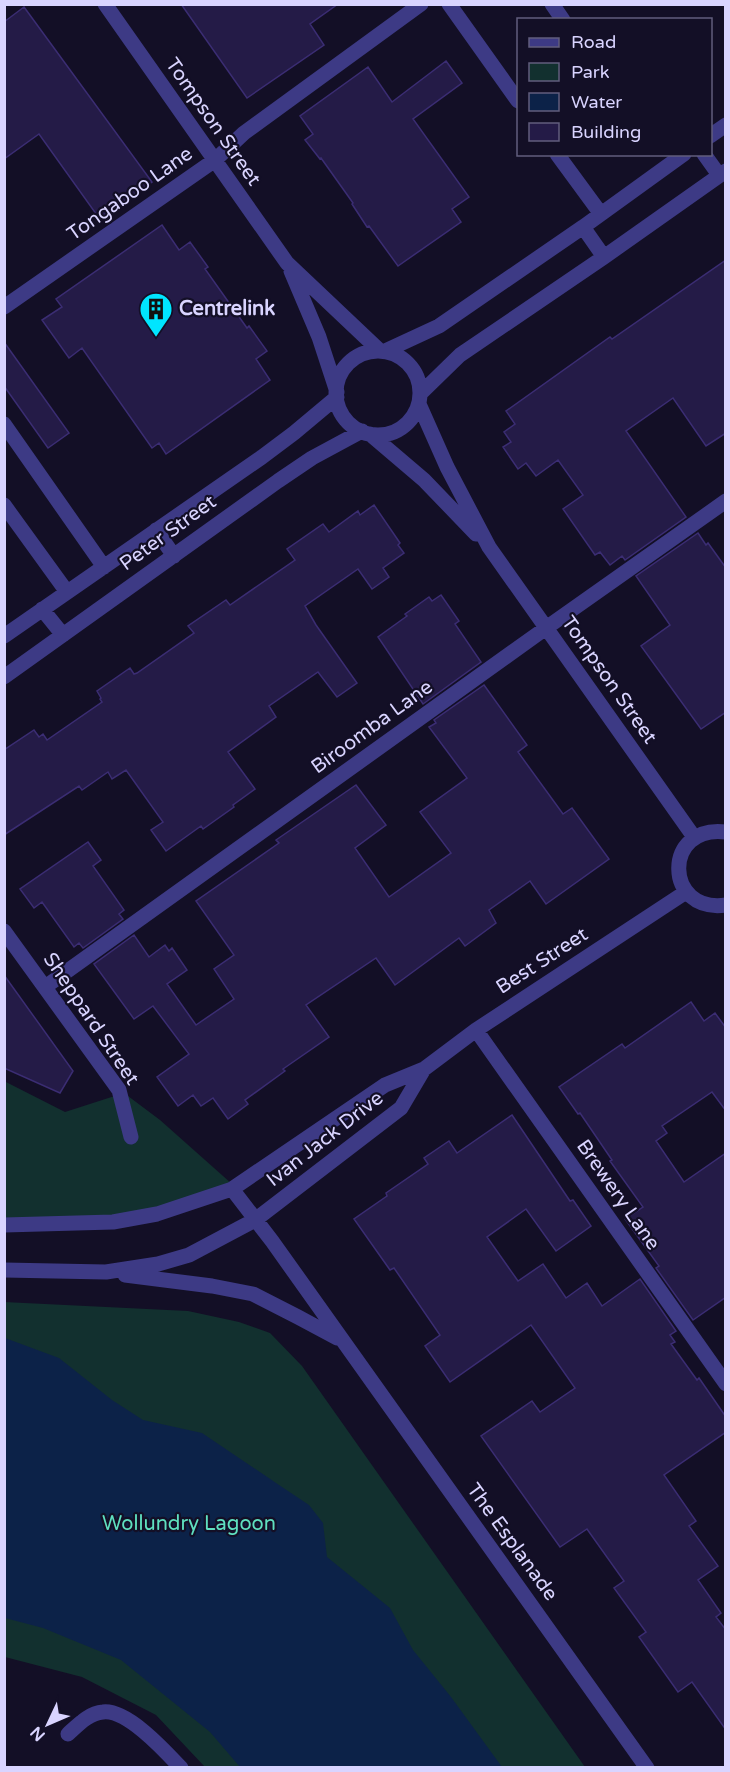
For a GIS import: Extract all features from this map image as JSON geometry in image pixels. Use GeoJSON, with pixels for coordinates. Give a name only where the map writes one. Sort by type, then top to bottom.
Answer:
{"type":"FeatureCollection","features":[{"type":"Feature","properties":{"kind":"street","name":"Tompson Street"},"geometry":{"type":"LineString","coordinates":[[105,4],[287,263],[319,337],[337,394]]}},
{"type":"Feature","properties":{"kind":"street","name":"Tongaboo Lane"},"geometry":{"type":"LineString","coordinates":[[4,307],[215,160],[244,133],[422,4]]}},
{"type":"Feature","properties":{"kind":"street"},"geometry":{"type":"LineString","coordinates":[[449,4],[517,98]]}},
{"type":"Feature","properties":{"kind":"street"},"geometry":{"type":"LineString","coordinates":[[552,4],[562,18]]}},
{"type":"Feature","properties":{"kind":"street"},"geometry":{"type":"LineString","coordinates":[[712,135],[726,125]]}},
{"type":"Feature","properties":{"kind":"street"},"geometry":{"type":"LineString","coordinates":[[562,156],[600,214]]}},
{"type":"Feature","properties":{"kind":"street"},"geometry":{"type":"LineString","coordinates":[[665,160],[583,227],[439,326],[382,351],[367,352],[355,358],[345,367],[339,379],[337,394],[339,408],[345,418],[352,426],[366,433],[383,435],[395,432],[406,425],[414,415],[420,398],[460,356],[722,173],[706,156]]}},
{"type":"Feature","properties":{"kind":"street"},"geometry":{"type":"LineString","coordinates":[[583,227],[604,257]]}},
{"type":"Feature","properties":{"kind":"street","name":"Tompson Street"},"geometry":{"type":"LineString","coordinates":[[287,263],[382,351]]}},
{"type":"Feature","properties":{"kind":"street"},"geometry":{"type":"LineString","coordinates":[[382,351],[399,356],[410,365],[418,378],[420,398]]}},
{"type":"Feature","properties":{"kind":"street","name":"Peter Street"},"geometry":{"type":"LineString","coordinates":[[4,636],[294,433],[337,394]]}},
{"type":"Feature","properties":{"kind":"street","name":"Tompson Street"},"geometry":{"type":"LineString","coordinates":[[420,398],[447,467],[489,547],[694,837]]}},
{"type":"Feature","properties":{"kind":"street"},"geometry":{"type":"LineString","coordinates":[[4,424],[104,567]]}},
{"type":"Feature","properties":{"kind":"street","name":"Tompson Street"},"geometry":{"type":"LineString","coordinates":[[366,433],[424,480],[489,547]]}},
{"type":"Feature","properties":{"kind":"street","name":"Peter Street"},"geometry":{"type":"LineString","coordinates":[[4,677],[312,458],[366,433]]}},
{"type":"Feature","properties":{"kind":"street","name":"Biroomba Lane"},"geometry":{"type":"LineString","coordinates":[[45,987],[726,501]]}},
{"type":"Feature","properties":{"kind":"street"},"geometry":{"type":"LineString","coordinates":[[4,505],[67,592]]}},
{"type":"Feature","properties":{"kind":"street"},"geometry":{"type":"LineString","coordinates":[[156,530],[174,556]]}},
{"type":"Feature","properties":{"kind":"street"},"geometry":{"type":"LineString","coordinates":[[42,609],[63,635]]}},
{"type":"Feature","properties":{"kind":"street"},"geometry":{"type":"LineString","coordinates":[[726,832],[704,832],[694,837],[685,846],[678,869],[680,881],[694,900],[715,907],[726,905]]}},
{"type":"Feature","properties":{"kind":"street","name":"Best Street"},"geometry":{"type":"LineString","coordinates":[[424,1069],[476,1030],[686,892]]}},
{"type":"Feature","properties":{"kind":"street","name":"Sheppard Street"},"geometry":{"type":"LineString","coordinates":[[4,931],[119,1090],[131,1137]]}},
{"type":"Feature","properties":{"kind":"street","name":"Brewery Lane"},"geometry":{"type":"LineString","coordinates":[[476,1030],[726,1384]]}},
{"type":"Feature","properties":{"kind":"street","name":"Ivan Jack Drive"},"geometry":{"type":"LineString","coordinates":[[4,1225],[113,1222],[157,1214],[232,1189],[385,1085],[424,1069]]}},
{"type":"Feature","properties":{"kind":"street","name":"Ivan Jack Drive"},"geometry":{"type":"LineString","coordinates":[[4,1270],[106,1272],[158,1264],[189,1255],[255,1220],[401,1108],[424,1069]]}},
{"type":"Feature","properties":{"kind":"street","name":"The Esplanade"},"geometry":{"type":"LineString","coordinates":[[232,1189],[647,1767]]}},
{"type":"Feature","properties":{"kind":"street","name":"The Esplanade"},"geometry":{"type":"LineString","coordinates":[[106,1272],[212,1286],[253,1294],[343,1341]]}},
{"type":"Feature","properties":{"kind":"street"},"geometry":{"type":"LineString","coordinates":[[68,1734],[90,1716],[101,1712],[114,1712],[124,1717],[159,1745],[181,1767]]}},
{"type":"Feature","properties":{"kind":"green space"},"geometry":{"type":"Polygon","coordinates":[[[4,1081],[65,1112],[124,1093],[160,1120],[232,1184],[155,1209],[113,1218],[5,1221],[4,1081]]]}},
{"type":"Feature","properties":{"kind":"green space","name":"Wollundry Lagoon"},"geometry":{"type":"Polygon","coordinates":[[[4,1302],[188,1311],[239,1322],[270,1333],[302,1366],[585,1767],[205,1767],[156,1715],[82,1677],[5,1657],[4,1302]]]}},
{"type":"Feature","properties":{"kind":"water","name":"Wollundry Lagoon"},"geometry":{"type":"Polygon","coordinates":[[[5,1338],[59,1358],[112,1400],[143,1420],[202,1433],[309,1505],[323,1523],[327,1557],[390,1608],[413,1650],[502,1767],[240,1767],[210,1732],[121,1660],[43,1628],[5,1618],[5,1338]]]}},
{"type":"Feature","properties":{"kind":"building"},"geometry":{"type":"Polygon","coordinates":[[[181,4],[338,4],[310,24],[324,45],[247,98],[181,4]]]}},
{"type":"Feature","properties":{"kind":"building"},"geometry":{"type":"Polygon","coordinates":[[[24,7],[152,182],[99,218],[39,134],[4,159],[4,22],[24,7]]]}},
{"type":"Feature","properties":{"kind":"building"},"geometry":{"type":"Polygon","coordinates":[[[446,61],[462,83],[413,119],[469,197],[452,209],[461,222],[398,266],[369,226],[367,227],[321,158],[305,140],[313,134],[300,116],[368,67],[392,102],[446,61]]]}},
{"type":"Feature","properties":{"kind":"building","name":"Centrelink"},"geometry":{"type":"Polygon","coordinates":[[[162,225],[179,250],[190,242],[208,267],[205,269],[247,328],[249,326],[267,351],[256,359],[270,380],[166,454],[159,443],[152,448],[82,348],[69,358],[42,320],[62,307],[56,299],[162,225]]]}},
{"type":"Feature","properties":{"kind":"building"},"geometry":{"type":"Polygon","coordinates":[[[726,260],[726,433],[706,446],[673,398],[626,431],[686,517],[625,560],[622,556],[610,565],[600,552],[595,555],[563,509],[583,495],[558,460],[536,476],[526,463],[518,469],[503,447],[511,442],[504,432],[515,424],[506,411],[610,337],[612,339],[726,260]]]}},
{"type":"Feature","properties":{"kind":"building"},"geometry":{"type":"Polygon","coordinates":[[[4,342],[69,433],[48,448],[4,386],[4,342]]]}},
{"type":"Feature","properties":{"kind":"building"},"geometry":{"type":"Polygon","coordinates":[[[374,505],[400,543],[398,545],[404,553],[383,568],[389,577],[372,589],[358,569],[305,606],[357,683],[337,697],[318,672],[269,706],[276,717],[228,752],[255,789],[203,829],[201,826],[166,851],[151,830],[163,822],[126,770],[112,779],[108,772],[82,790],[79,786],[4,835],[4,750],[34,730],[39,737],[43,734],[47,740],[102,702],[97,691],[130,668],[134,674],[137,673],[194,633],[188,626],[226,600],[230,605],[295,560],[287,549],[323,524],[329,532],[358,511],[360,515],[374,505]]]}},
{"type":"Feature","properties":{"kind":"building"},"geometry":{"type":"Polygon","coordinates":[[[698,533],[726,568],[726,712],[701,729],[641,646],[670,625],[636,576],[698,533]]]}},
{"type":"Feature","properties":{"kind":"building"},"geometry":{"type":"Polygon","coordinates":[[[441,595],[459,621],[455,624],[481,662],[423,704],[378,637],[429,597],[432,601],[441,595]]]}},
{"type":"Feature","properties":{"kind":"building"},"geometry":{"type":"Polygon","coordinates":[[[484,685],[527,745],[518,752],[563,814],[572,808],[609,859],[546,904],[530,881],[489,910],[496,923],[465,946],[459,938],[395,985],[376,958],[306,1005],[329,1037],[283,1069],[285,1071],[245,1100],[248,1104],[228,1119],[213,1098],[201,1106],[193,1095],[178,1106],[157,1077],[189,1054],[153,1006],[134,1019],[94,964],[134,935],[149,957],[165,945],[169,951],[172,948],[187,970],[167,984],[196,1025],[234,999],[214,969],[234,955],[196,901],[279,843],[276,840],[356,785],[386,825],[355,848],[389,897],[451,853],[420,812],[467,778],[429,727],[436,723],[434,720],[484,685]]]}},
{"type":"Feature","properties":{"kind":"building"},"geometry":{"type":"Polygon","coordinates":[[[88,842],[101,860],[93,866],[124,910],[119,914],[123,919],[83,948],[79,943],[74,947],[42,902],[34,908],[20,889],[88,842]]]}},
{"type":"Feature","properties":{"kind":"building"},"geometry":{"type":"Polygon","coordinates":[[[4,975],[73,1071],[60,1093],[4,1068],[4,975]]]}},
{"type":"Feature","properties":{"kind":"building"},"geometry":{"type":"Polygon","coordinates":[[[691,1002],[704,1021],[715,1013],[726,1028],[726,1111],[712,1092],[662,1126],[667,1133],[656,1141],[684,1182],[726,1153],[726,1297],[693,1320],[656,1268],[659,1266],[625,1219],[643,1207],[610,1161],[612,1160],[580,1113],[578,1114],[559,1087],[622,1044],[625,1048],[691,1002]]]}},
{"type":"Feature","properties":{"kind":"building"},"geometry":{"type":"Polygon","coordinates":[[[512,1115],[570,1201],[573,1200],[591,1226],[556,1251],[526,1209],[487,1237],[518,1281],[543,1264],[566,1298],[587,1283],[602,1306],[640,1279],[676,1331],[670,1335],[675,1342],[671,1344],[697,1380],[699,1378],[726,1417],[726,1432],[664,1475],[696,1521],[689,1526],[718,1566],[698,1580],[721,1613],[716,1617],[726,1630],[726,1730],[692,1682],[678,1692],[639,1637],[646,1632],[614,1588],[624,1581],[587,1529],[560,1547],[481,1436],[532,1401],[540,1412],[575,1388],[531,1325],[450,1382],[425,1346],[440,1335],[394,1268],[390,1270],[354,1219],[428,1164],[424,1158],[449,1141],[457,1153],[512,1115]]]}},
{"type":"Feature","properties":{"kind":"place","name":"Centrelink"},"geometry":{"type":"Point","coordinates":[156,338]}}]}
